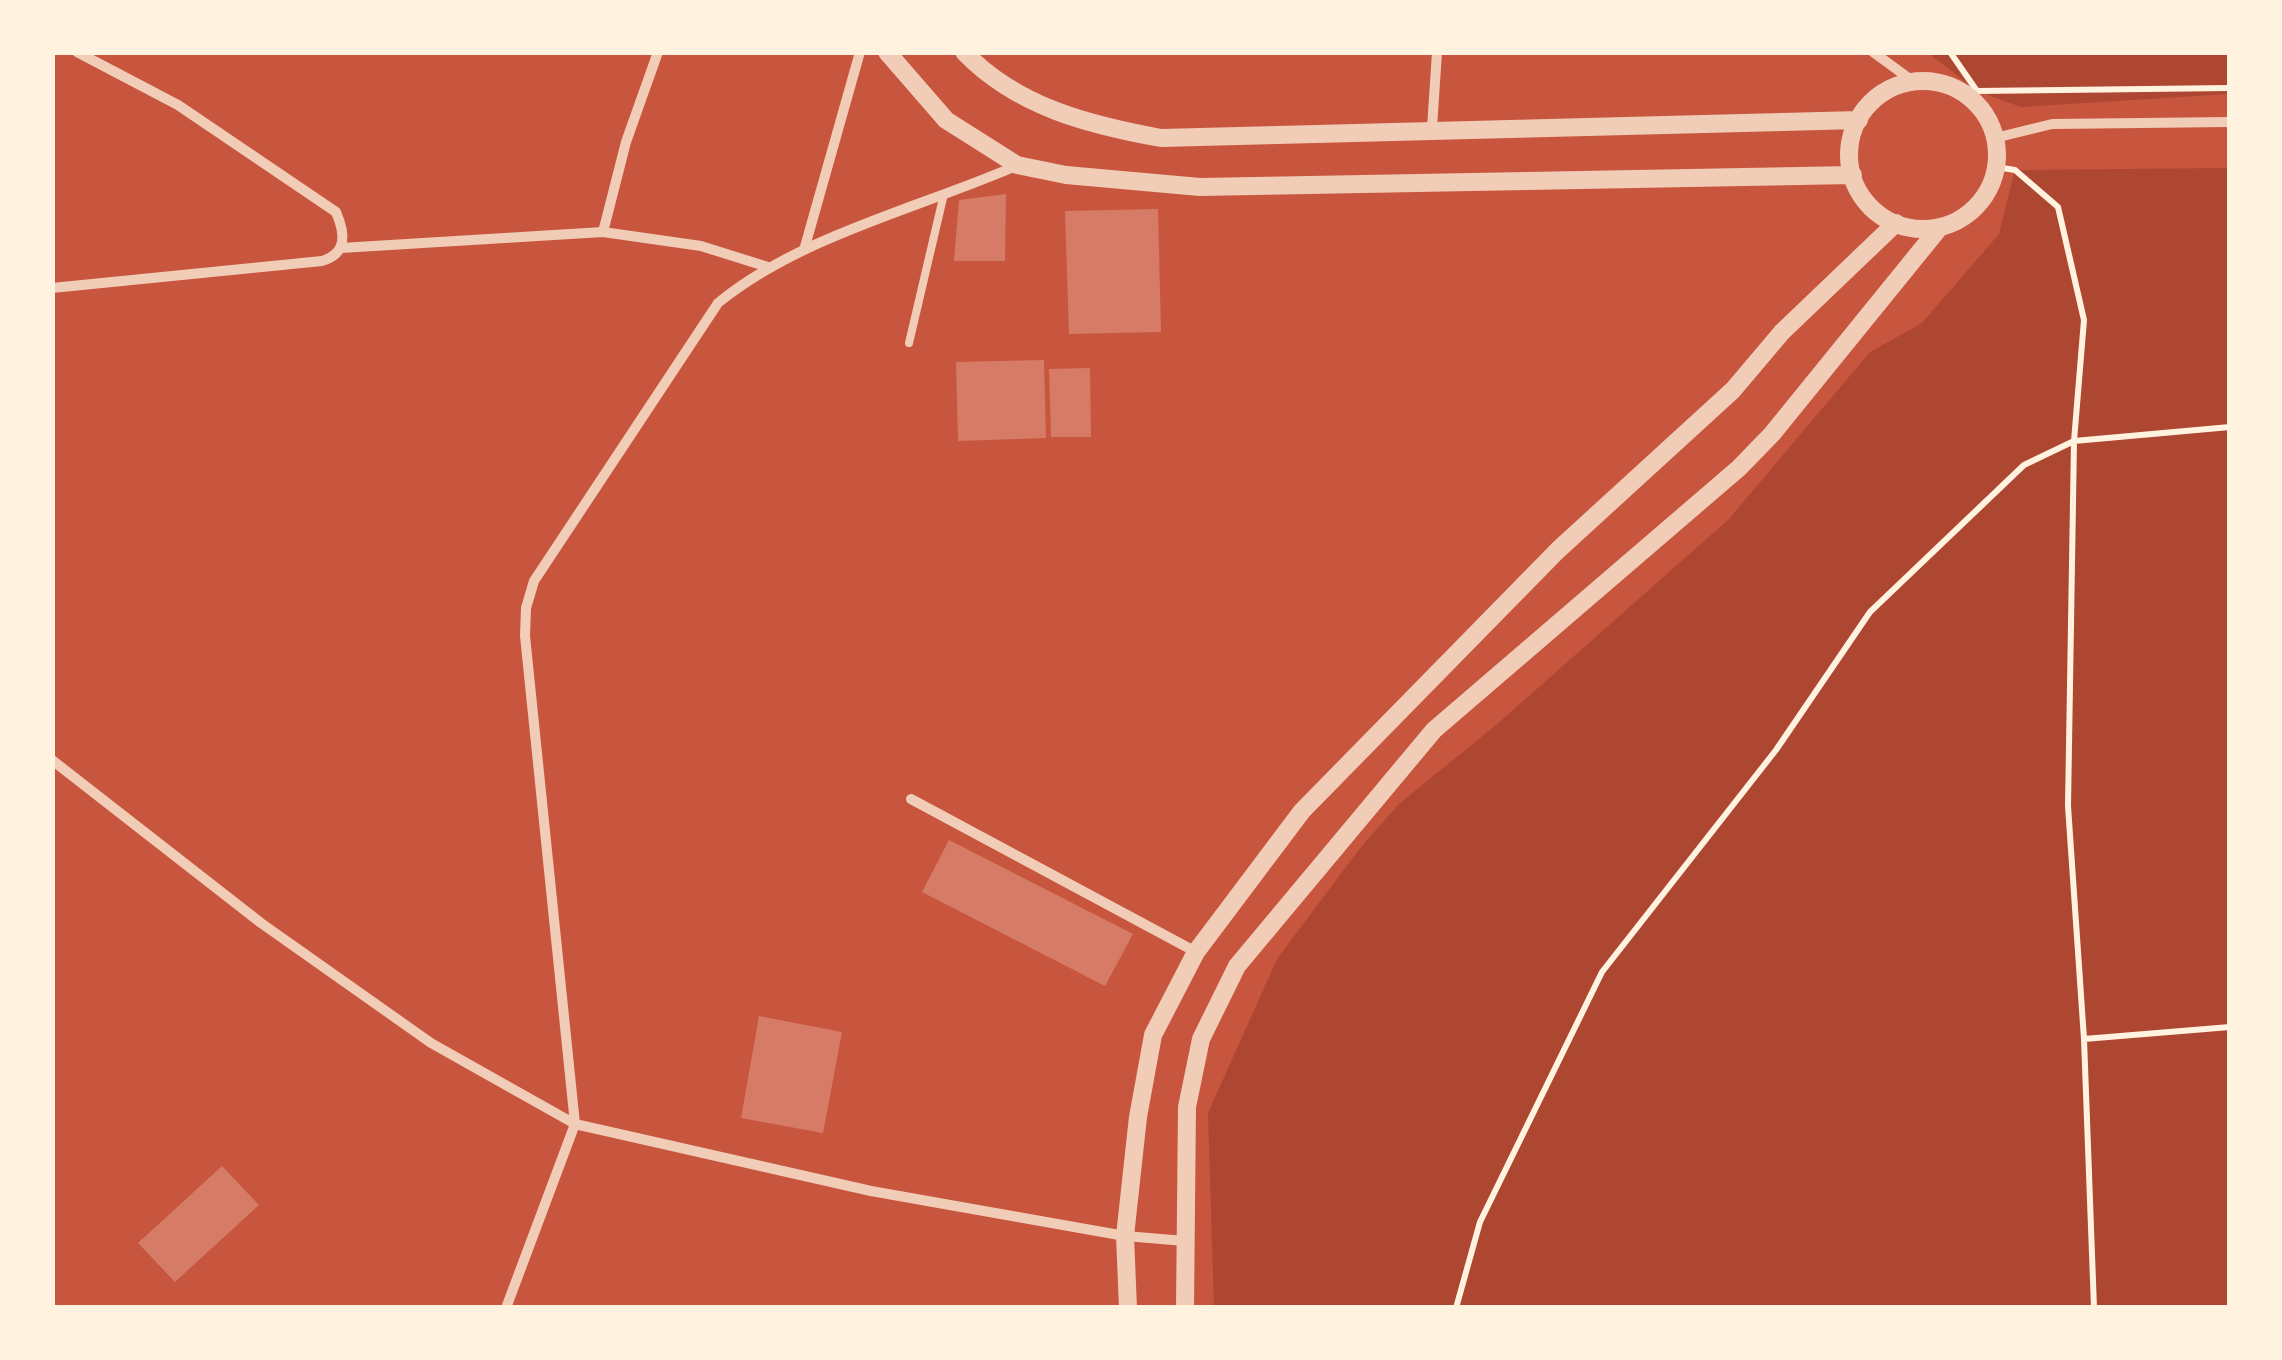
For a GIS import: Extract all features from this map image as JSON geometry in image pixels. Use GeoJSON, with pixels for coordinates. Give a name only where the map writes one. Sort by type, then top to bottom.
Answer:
{"type":"FeatureCollection","features":[{"type":"Feature","properties":{"kind":"street"},"geometry":{"type":"LineString","coordinates":[[77,52],[178,106],[336,212],[345,234],[341,248]]}},
{"type":"Feature","properties":{"kind":"street"},"geometry":{"type":"LineString","coordinates":[[603,232],[626,142],[658,52]]}},
{"type":"Feature","properties":{"kind":"street"},"geometry":{"type":"LineString","coordinates":[[804,250],[860,52]]}},
{"type":"Feature","properties":{"kind":"street"},"geometry":{"type":"LineString","coordinates":[[887,52],[946,120],[1017,165],[1066,176],[1200,187],[1852,175]]}},
{"type":"Feature","properties":{"kind":"street"},"geometry":{"type":"LineString","coordinates":[[964,52],[984,73],[1033,101],[1092,126],[1162,138],[1432,128],[1858,120]]}},
{"type":"Feature","properties":{"kind":"street"},"geometry":{"type":"LineString","coordinates":[[1432,128],[1437,52]]}},
{"type":"Feature","properties":{"kind":"street"},"geometry":{"type":"LineString","coordinates":[[1873,52],[1914,82]]}},
{"type":"Feature","properties":{"kind":"street"},"geometry":{"type":"LineString","coordinates":[[1185,1308],[1187,1107],[1202,1039],[1237,966],[1434,730],[1738,468],[1772,434],[1940,226],[1973,210],[1988,191],[1996,168],[1995,138],[1986,116],[1970,98],[1950,86],[1914,82],[1888,90],[1858,120],[1849,153],[1852,175],[1868,204],[1896,223],[1940,226]]}},
{"type":"Feature","properties":{"kind":"street"},"geometry":{"type":"LineString","coordinates":[[1995,138],[2052,124],[2230,122]]}},
{"type":"Feature","properties":{"kind":"street"},"geometry":{"type":"LineString","coordinates":[[506,1308],[575,1124],[526,608],[534,581],[718,303],[768,268],[804,250],[943,198],[1017,165]]}},
{"type":"Feature","properties":{"kind":"street"},"geometry":{"type":"LineString","coordinates":[[1128,1308],[1125,1236],[1138,1117],[1153,1035],[1196,952],[1302,812],[1558,550],[1734,390],[1782,332],[1896,223]]}},
{"type":"Feature","properties":{"kind":"street"},"geometry":{"type":"LineString","coordinates":[[52,288],[322,262],[341,248],[603,232],[701,246],[768,268]]}},
{"type":"Feature","properties":{"kind":"street"},"geometry":{"type":"LineString","coordinates":[[52,760],[261,923],[430,1042],[575,1124],[871,1191],[1125,1236],[1184,1242]]}},
{"type":"Feature","properties":{"kind":"street"},"geometry":{"type":"LineString","coordinates":[[911,798],[1196,952]]}},
{"type":"Feature","properties":{"kind":"lane"},"geometry":{"type":"LineString","coordinates":[[908,344],[943,198]]}},
{"type":"Feature","properties":{"kind":"path"},"geometry":{"type":"LineString","coordinates":[[1950,52],[1977,91],[2230,88]]}},
{"type":"Feature","properties":{"kind":"path"},"geometry":{"type":"LineString","coordinates":[[1996,168],[2015,170],[2058,207],[2084,320],[2074,441],[2068,806],[2084,1038],[2094,1308]]}},
{"type":"Feature","properties":{"kind":"path"},"geometry":{"type":"LineString","coordinates":[[1456,1308],[1480,1222],[1602,972],[1776,750],[1870,612],[2024,465],[2074,441],[2230,428]]}},
{"type":"Feature","properties":{"kind":"path"},"geometry":{"type":"LineString","coordinates":[[2084,1038],[2230,1027]]}},
{"type":"Feature","properties":{"kind":"shaded area"},"geometry":{"type":"Polygon","coordinates":[[[1928,53],[2229,53],[2229,94],[2021,107],[1977,91],[1928,53]]]}},
{"type":"Feature","properties":{"kind":"shaded area"},"geometry":{"type":"Polygon","coordinates":[[[2229,168],[2229,1307],[1214,1307],[1208,1113],[1277,959],[1361,847],[1399,804],[1496,725],[1728,520],[1870,352],[1922,323],[1999,234],[2015,170],[2229,168]]]}},
{"type":"Feature","properties":{"kind":"building"},"geometry":{"type":"Polygon","coordinates":[[[1006,194],[1005,261],[954,261],[959,200],[1006,194]]]}},
{"type":"Feature","properties":{"kind":"building"},"geometry":{"type":"Polygon","coordinates":[[[1158,209],[1161,332],[1069,334],[1065,211],[1158,209]]]}},
{"type":"Feature","properties":{"kind":"building"},"geometry":{"type":"Polygon","coordinates":[[[1044,360],[1046,438],[958,441],[956,362],[1044,360]]]}},
{"type":"Feature","properties":{"kind":"building"},"geometry":{"type":"Polygon","coordinates":[[[1090,368],[1091,437],[1051,437],[1049,369],[1090,368]]]}},
{"type":"Feature","properties":{"kind":"building"},"geometry":{"type":"Polygon","coordinates":[[[949,840],[1133,934],[1105,986],[922,892],[949,840]]]}},
{"type":"Feature","properties":{"kind":"building"},"geometry":{"type":"Polygon","coordinates":[[[759,1016],[842,1032],[823,1133],[741,1118],[759,1016]]]}},
{"type":"Feature","properties":{"kind":"building"},"geometry":{"type":"Polygon","coordinates":[[[222,1166],[259,1205],[175,1282],[138,1243],[222,1166]]]}}]}
